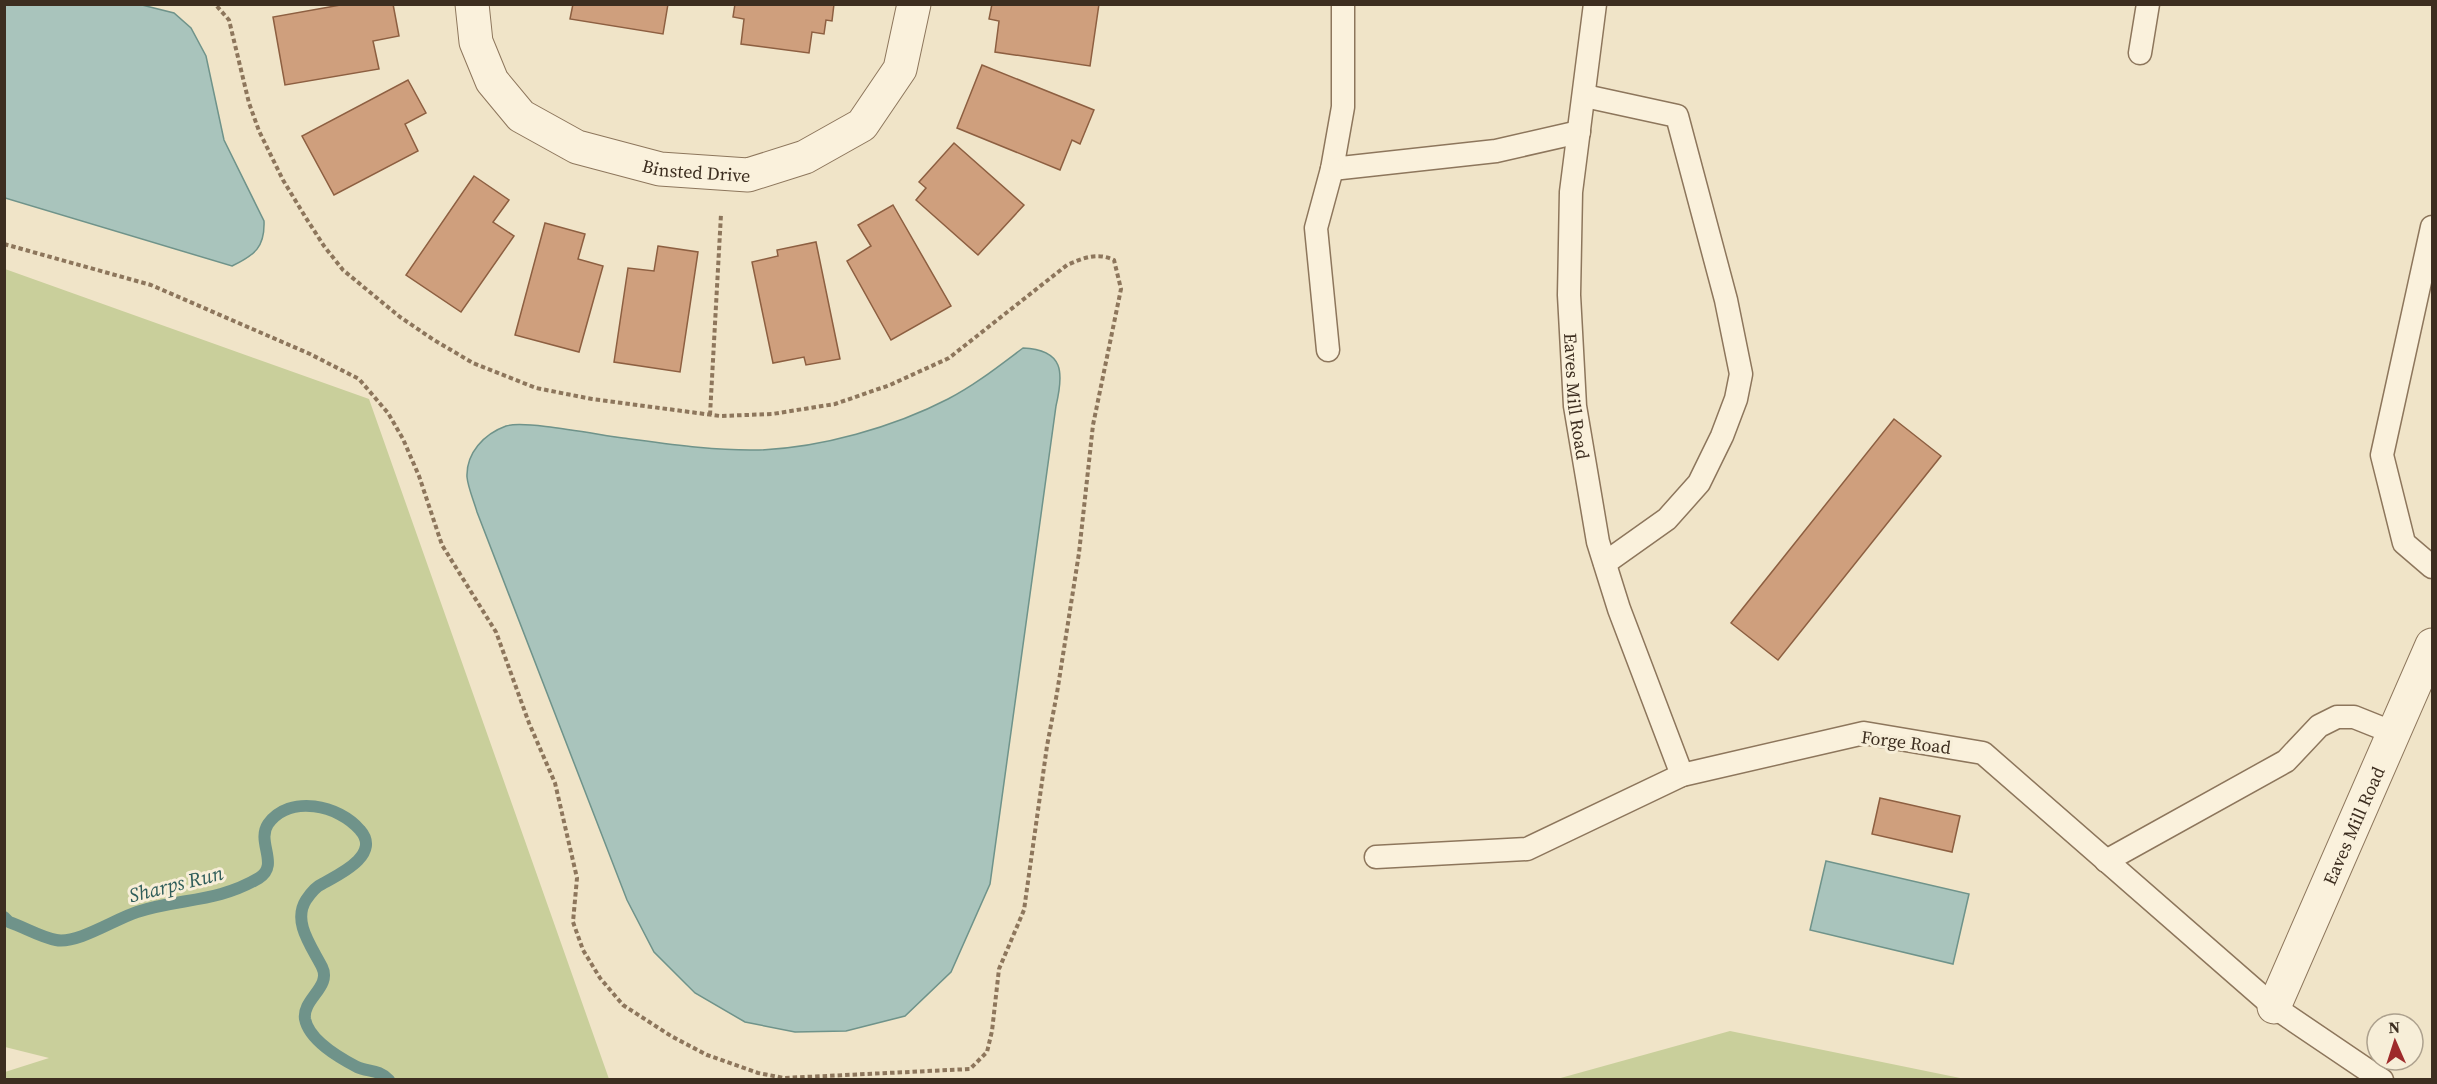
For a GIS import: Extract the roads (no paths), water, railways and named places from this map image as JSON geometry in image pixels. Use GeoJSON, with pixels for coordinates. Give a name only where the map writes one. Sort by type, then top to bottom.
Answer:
{"type":"FeatureCollection","features":[{"type":"Feature","properties":{"kind":"street","name":"Binsted Drive"},"geometry":{"type":"LineString","coordinates":[[472,4],[476,42],[492,81],[521,116],[577,147],[660,169],[748,175],[805,157],[862,126],[900,69],[914,4]]}},
{"type":"Feature","properties":{"kind":"street","name":"Eaves Mill Road"},"geometry":{"type":"LineString","coordinates":[[2274,1007],[2433,645]]}},
{"type":"Feature","properties":{"kind":"lane"},"geometry":{"type":"LineString","coordinates":[[1328,350],[1316,228],[1332,169],[1343,107],[1343,4]]}},
{"type":"Feature","properties":{"kind":"lane","name":"Eaves Mill Road"},"geometry":{"type":"LineString","coordinates":[[1595,4],[1571,192],[1569,295],[1575,406],[1598,542],[1619,609],[1682,775]]}},
{"type":"Feature","properties":{"kind":"lane"},"geometry":{"type":"LineString","coordinates":[[2140,53],[2148,4]]}},
{"type":"Feature","properties":{"kind":"lane"},"geometry":{"type":"LineString","coordinates":[[1585,96],[1677,116],[1726,300],[1741,374],[1736,399],[1722,436],[1699,483],[1667,519],[1605,562]]}},
{"type":"Feature","properties":{"kind":"lane"},"geometry":{"type":"LineString","coordinates":[[1332,169],[1496,151],[1579,132]]}},
{"type":"Feature","properties":{"kind":"lane"},"geometry":{"type":"LineString","coordinates":[[2433,227],[2382,455],[2404,543],[2433,567]]}},
{"type":"Feature","properties":{"kind":"lane"},"geometry":{"type":"LineString","coordinates":[[2106,861],[2286,761],[2319,726],[2337,717],[2354,717],[2394,733]]}},
{"type":"Feature","properties":{"kind":"lane","name":"Forge Road"},"geometry":{"type":"LineString","coordinates":[[1376,857],[1527,849],[1682,775],[1864,733],[1983,753],[2274,1007],[2382,1080]]}},
{"type":"Feature","properties":{"kind":"water"},"geometry":{"type":"Polygon","coordinates":[[[4,5],[142,5],[174,13],[191,28],[206,56],[224,140],[264,221],[263,237],[257,249],[247,258],[232,266],[5,198],[4,5]]]}},
{"type":"Feature","properties":{"kind":"water"},"geometry":{"type":"Polygon","coordinates":[[[1023,348],[1047,353],[1054,358],[1060,373],[1060,383],[990,884],[951,972],[905,1016],[846,1031],[795,1032],[745,1022],[695,993],[654,952],[627,900],[477,512],[467,477],[467,468],[473,452],[490,434],[506,426],[515,425],[545,426],[691,447],[759,450],[807,445],[881,427],[927,409],[977,381],[1023,348]]]}},
{"type":"Feature","properties":{"kind":"water"},"geometry":{"type":"Polygon","coordinates":[[[1826,861],[1969,894],[1953,964],[1810,930],[1826,861]]]}},
{"type":"Feature","properties":{"kind":"waterway","name":"Sharps Run"},"geometry":{"type":"LineString","coordinates":[[4,917],[9,922],[44,937],[65,940],[85,935],[137,912],[228,892],[265,873],[268,867],[265,831],[277,815],[301,806],[314,806],[340,814],[360,830],[365,839],[366,848],[362,856],[347,870],[319,885],[302,908],[302,926],[324,974],[323,981],[305,1012],[305,1019],[312,1034],[333,1053],[357,1067],[377,1072],[389,1080]]}}]}
